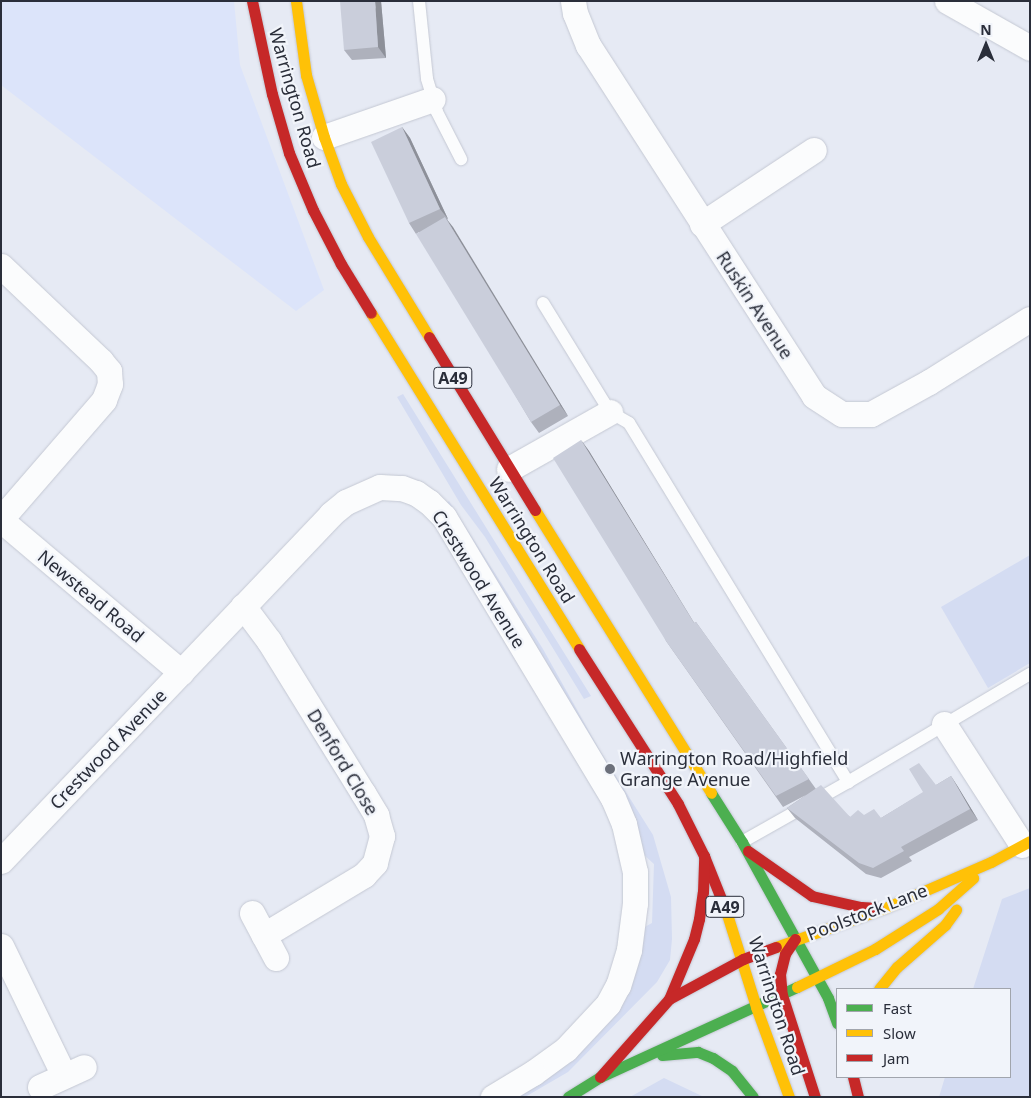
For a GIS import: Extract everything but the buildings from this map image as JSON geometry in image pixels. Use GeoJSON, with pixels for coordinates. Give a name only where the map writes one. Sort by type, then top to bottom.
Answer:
{"type":"FeatureCollection","features":[{"type":"Feature","properties":{"kind":"main road","name":"Warrington Road"},"geometry":{"type":"LineString","coordinates":[[252,1],[272,94],[289,153],[312,210],[341,264],[517,552],[678,804],[704,856],[731,922],[756,1007],[789,1097]]}},
{"type":"Feature","properties":{"kind":"main road","name":"Warrington Road"},"geometry":{"type":"LineString","coordinates":[[296,1],[306,75],[324,137],[341,184],[368,237],[509,469],[745,846],[817,978],[836,1021]]}},
{"type":"Feature","properties":{"kind":"main road","name":"Poolstock Lane"},"geometry":{"type":"LineString","coordinates":[[669,999],[743,959],[885,908],[991,862],[1026,843]]}},
{"type":"Feature","properties":{"kind":"main road"},"geometry":{"type":"LineString","coordinates":[[745,846],[790,882],[812,896],[861,907],[885,908]]}},
{"type":"Feature","properties":{"kind":"main road"},"geometry":{"type":"LineString","coordinates":[[568,1097],[600,1077],[669,999],[694,939],[699,919],[703,892],[704,856]]}},
{"type":"Feature","properties":{"kind":"main road"},"geometry":{"type":"LineString","coordinates":[[880,988],[897,966],[945,925],[991,862]]}},
{"type":"Feature","properties":{"kind":"main road","name":"Poolstock Lane"},"geometry":{"type":"LineString","coordinates":[[600,1077],[782,995],[883,945],[938,909],[991,862]]}},
{"type":"Feature","properties":{"kind":"main road"},"geometry":{"type":"LineString","coordinates":[[795,939],[785,954],[780,974],[782,995],[815,1097]]}},
{"type":"Feature","properties":{"kind":"main road"},"geometry":{"type":"LineString","coordinates":[[646,1056],[698,1052],[713,1058],[732,1071],[753,1097]]}},
{"type":"Feature","properties":{"kind":"main road"},"geometry":{"type":"LineString","coordinates":[[853,1078],[858,1097]]}},
{"type":"Feature","properties":{"kind":"street","name":"Ruskin Avenue"},"geometry":{"type":"LineString","coordinates":[[573,1],[575,13],[588,45],[814,396],[842,414],[871,414],[929,382],[1030,319]]}},
{"type":"Feature","properties":{"kind":"street"},"geometry":{"type":"LineString","coordinates":[[947,1],[1030,48]]}},
{"type":"Feature","properties":{"kind":"street"},"geometry":{"type":"LineString","coordinates":[[324,137],[433,99]]}},
{"type":"Feature","properties":{"kind":"street"},"geometry":{"type":"LineString","coordinates":[[702,224],[814,150]]}},
{"type":"Feature","properties":{"kind":"street"},"geometry":{"type":"LineString","coordinates":[[1,266],[101,361],[109,371],[110,384],[104,400],[1,520]]}},
{"type":"Feature","properties":{"kind":"street"},"geometry":{"type":"LineString","coordinates":[[509,469],[610,412]]}},
{"type":"Feature","properties":{"kind":"street","name":"Crestwood Avenue"},"geometry":{"type":"LineString","coordinates":[[1,861],[243,606],[346,502],[380,487],[402,488],[416,493],[430,502],[444,517],[614,798],[624,824],[635,872],[633,926],[629,950],[618,984],[602,1011],[566,1048],[533,1073],[493,1097]]}},
{"type":"Feature","properties":{"kind":"street","name":"Newstead Road"},"geometry":{"type":"LineString","coordinates":[[1,520],[181,672]]}},
{"type":"Feature","properties":{"kind":"street","name":"Denford Close"},"geometry":{"type":"LineString","coordinates":[[243,606],[268,641],[363,793],[376,815],[382,836],[375,864],[364,876],[264,935]]}},
{"type":"Feature","properties":{"kind":"street","name":"Poolstock Lane"},"geometry":{"type":"LineString","coordinates":[[944,724],[1026,843]]}},
{"type":"Feature","properties":{"kind":"street"},"geometry":{"type":"LineString","coordinates":[[252,913],[276,958]]}},
{"type":"Feature","properties":{"kind":"street"},"geometry":{"type":"LineString","coordinates":[[1,946],[74,1072],[40,1087]]}},
{"type":"Feature","properties":{"kind":"lane"},"geometry":{"type":"LineString","coordinates":[[419,1],[427,79],[437,112],[461,159]]}},
{"type":"Feature","properties":{"kind":"lane"},"geometry":{"type":"LineString","coordinates":[[543,303],[610,412],[629,423],[848,782]]}},
{"type":"Feature","properties":{"kind":"lane"},"geometry":{"type":"LineString","coordinates":[[745,846],[944,724],[1030,674]]}},
{"type":"Feature","properties":{"kind":"shaded area"},"geometry":{"type":"Polygon","coordinates":[[[1,1],[234,1],[240,65],[324,290],[296,311],[1,85],[1,1]]]}},
{"type":"Feature","properties":{"kind":"shaded area"},"geometry":{"type":"Polygon","coordinates":[[[403,394],[591,696],[584,699],[485,537],[461,505],[397,397],[403,394]]]}},
{"type":"Feature","properties":{"kind":"shaded area"},"geometry":{"type":"Polygon","coordinates":[[[449,501],[543,649],[600,751],[653,835],[671,897],[672,939],[670,960],[657,982],[568,1072],[525,1097],[510,1097],[562,1062],[641,929],[652,923],[654,864],[643,854],[446,503],[449,501]]]}},
{"type":"Feature","properties":{"kind":"shaded area"},"geometry":{"type":"Polygon","coordinates":[[[1030,555],[1030,663],[988,688],[941,607],[1030,555]]]}},
{"type":"Feature","properties":{"kind":"shaded area"},"geometry":{"type":"Polygon","coordinates":[[[1030,888],[1030,1097],[939,1097],[945,1078],[1011,1078],[1011,988],[973,988],[1002,899],[1030,888]]]}},
{"type":"Feature","properties":{"kind":"shaded area"},"geometry":{"type":"Polygon","coordinates":[[[664,1078],[704,1097],[630,1097],[664,1078]]]}},
{"type":"Feature","properties":{"kind":"traffic: fast"},"geometry":{"type":"LineString","coordinates":[[711,793],[742,842],[828,998],[836,1020]]}},
{"type":"Feature","properties":{"kind":"traffic: fast"},"geometry":{"type":"LineString","coordinates":[[568,1097],[600,1077],[797,987]]}},
{"type":"Feature","properties":{"kind":"traffic: fast"},"geometry":{"type":"LineString","coordinates":[[662,1055],[698,1052],[713,1058],[732,1071],[753,1097]]}},
{"type":"Feature","properties":{"kind":"traffic: slow"},"geometry":{"type":"LineString","coordinates":[[296,1],[306,75],[324,137],[341,184],[368,237],[429,337]]}},
{"type":"Feature","properties":{"kind":"traffic: slow"},"geometry":{"type":"LineString","coordinates":[[371,313],[579,649]]}},
{"type":"Feature","properties":{"kind":"traffic: slow"},"geometry":{"type":"LineString","coordinates":[[535,510],[711,793]]}},
{"type":"Feature","properties":{"kind":"traffic: slow"},"geometry":{"type":"LineString","coordinates":[[776,947],[885,908],[991,862],[1030,841]]}},
{"type":"Feature","properties":{"kind":"traffic: slow"},"geometry":{"type":"LineString","coordinates":[[797,987],[875,949],[938,909],[973,878]]}},
{"type":"Feature","properties":{"kind":"traffic: slow"},"geometry":{"type":"LineString","coordinates":[[880,988],[897,967],[945,925],[956,910]]}},
{"type":"Feature","properties":{"kind":"traffic: slow"},"geometry":{"type":"LineString","coordinates":[[726,911],[756,1007],[789,1097]]}},
{"type":"Feature","properties":{"kind":"traffic: jam"},"geometry":{"type":"LineString","coordinates":[[252,1],[272,94],[289,153],[313,210],[341,264],[371,313]]}},
{"type":"Feature","properties":{"kind":"traffic: jam"},"geometry":{"type":"LineString","coordinates":[[429,337],[535,510]]}},
{"type":"Feature","properties":{"kind":"traffic: jam"},"geometry":{"type":"LineString","coordinates":[[579,649],[678,804],[704,856],[726,911]]}},
{"type":"Feature","properties":{"kind":"traffic: jam"},"geometry":{"type":"LineString","coordinates":[[748,851],[812,896],[861,907],[878,908]]}},
{"type":"Feature","properties":{"kind":"traffic: jam"},"geometry":{"type":"LineString","coordinates":[[669,999],[694,939],[699,919],[703,892],[704,856]]}},
{"type":"Feature","properties":{"kind":"traffic: jam"},"geometry":{"type":"LineString","coordinates":[[795,939],[785,954],[780,974],[782,995],[815,1097]]}},
{"type":"Feature","properties":{"kind":"traffic: jam"},"geometry":{"type":"LineString","coordinates":[[600,1077],[669,999],[743,959],[776,947]]}},
{"type":"Feature","properties":{"kind":"traffic: jam"},"geometry":{"type":"LineString","coordinates":[[853,1078],[858,1097]]}},
{"type":"Feature","properties":{"kind":"place","name":"Warrington Road/Highfield Grange Avenue"},"geometry":{"type":"Point","coordinates":[610,769]}}]}
